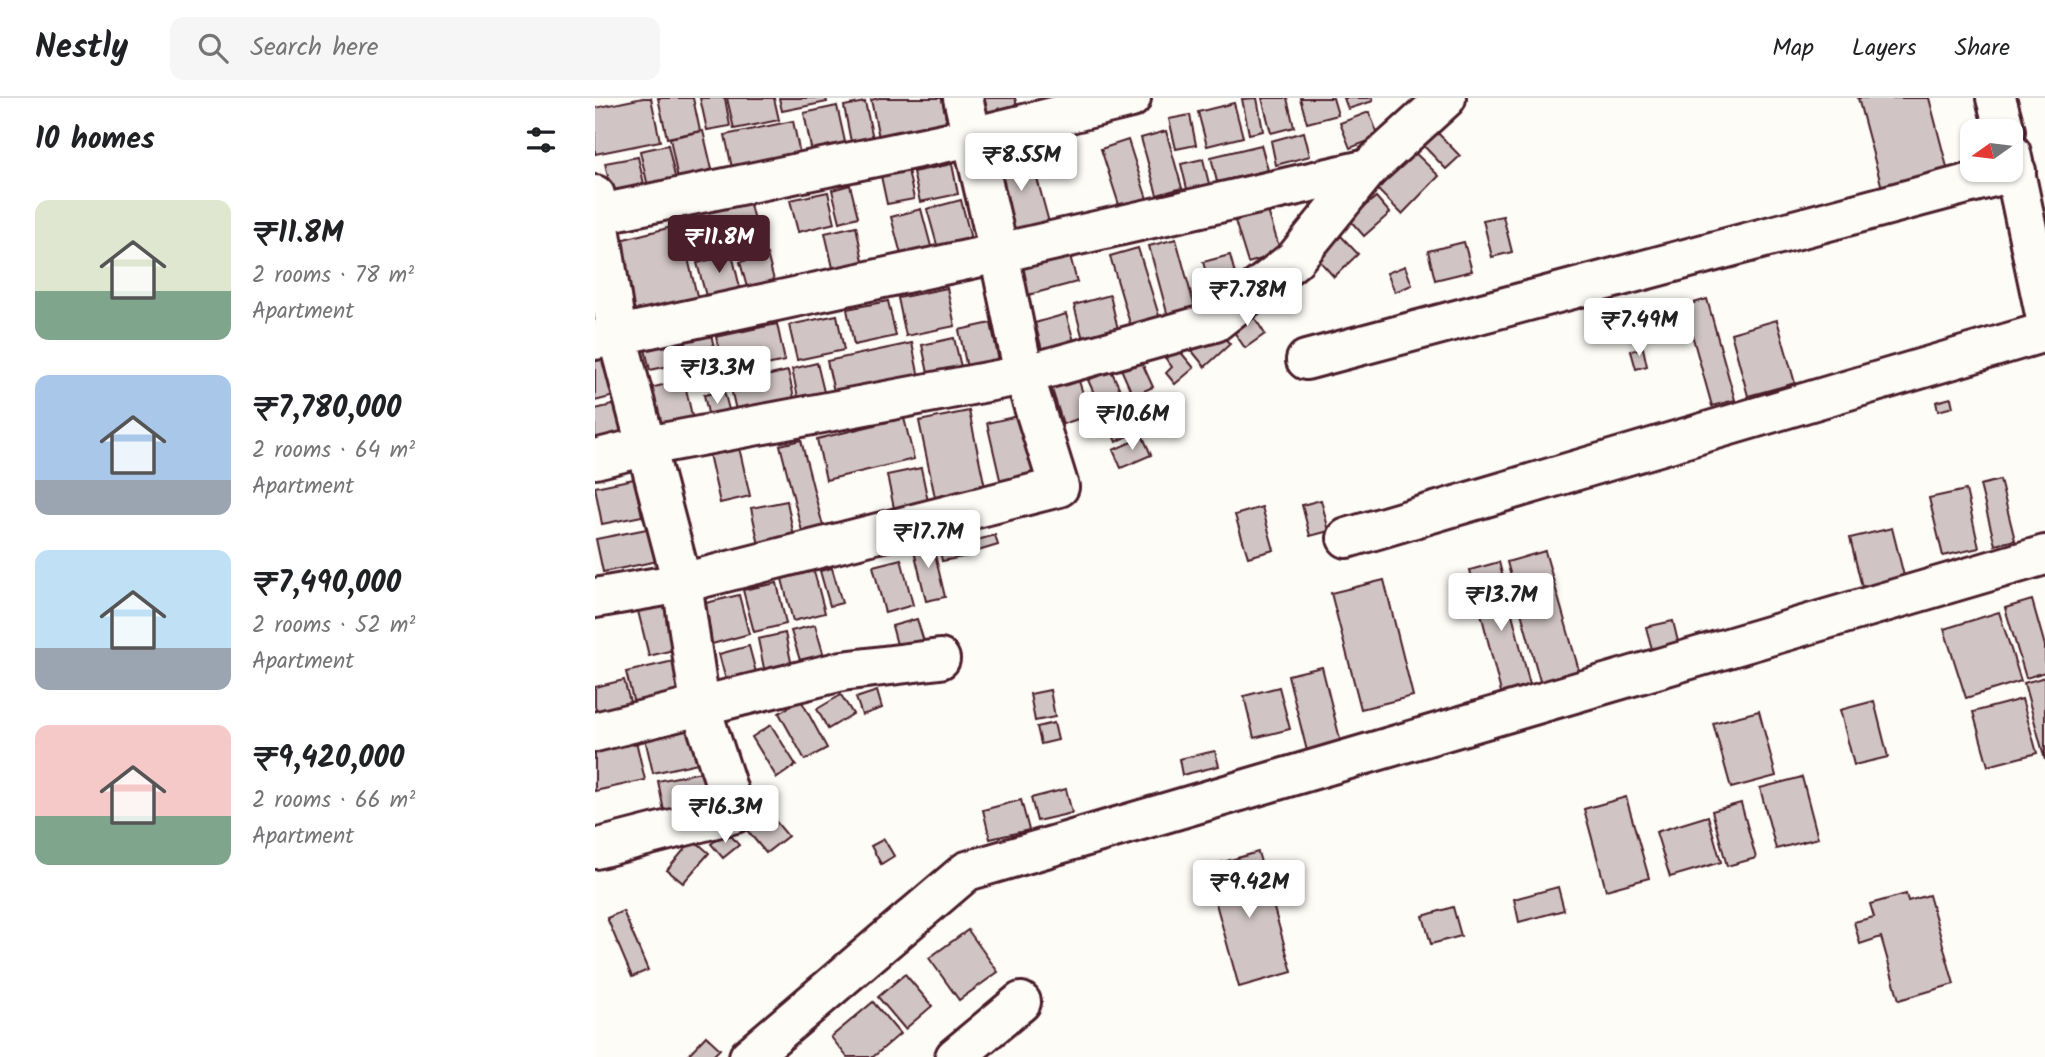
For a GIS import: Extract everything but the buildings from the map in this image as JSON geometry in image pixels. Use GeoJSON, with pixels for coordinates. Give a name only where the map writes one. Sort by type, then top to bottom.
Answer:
{"type":"FeatureCollection","features":[{"type":"Feature","properties":{"kind":"street"},"geometry":{"type":"LineString","coordinates":[[595,598],[682,583],[1059,487],[1024,375],[963,98]]}},
{"type":"Feature","properties":{"kind":"street"},"geometry":{"type":"LineString","coordinates":[[595,849],[735,813],[700,705],[682,583],[647,446],[606,337],[596,208],[972,137],[1131,98]]}},
{"type":"Feature","properties":{"kind":"street"},"geometry":{"type":"LineString","coordinates":[[595,459],[647,446],[1024,375],[1215,322],[1295,259],[1368,169],[1445,98]]}},
{"type":"Feature","properties":{"kind":"street"},"geometry":{"type":"LineString","coordinates":[[1996,98],[2002,119]]}},
{"type":"Feature","properties":{"kind":"street"},"geometry":{"type":"LineString","coordinates":[[606,337],[999,253],[1368,169]]}},
{"type":"Feature","properties":{"kind":"street"},"geometry":{"type":"LineString","coordinates":[[1306,360],[1960,177]]}},
{"type":"Feature","properties":{"kind":"street"},"geometry":{"type":"LineString","coordinates":[[2017,182],[2045,314]]}},
{"type":"Feature","properties":{"kind":"street"},"geometry":{"type":"LineString","coordinates":[[1347,538],[2045,332]]}},
{"type":"Feature","properties":{"kind":"street"},"geometry":{"type":"LineString","coordinates":[[749,1057],[967,871],[2045,555]]}},
{"type":"Feature","properties":{"kind":"street"},"geometry":{"type":"LineString","coordinates":[[595,732],[842,671],[940,659]]}},
{"type":"Feature","properties":{"kind":"street"},"geometry":{"type":"LineString","coordinates":[[955,1057],[1021,1002]]}}]}
